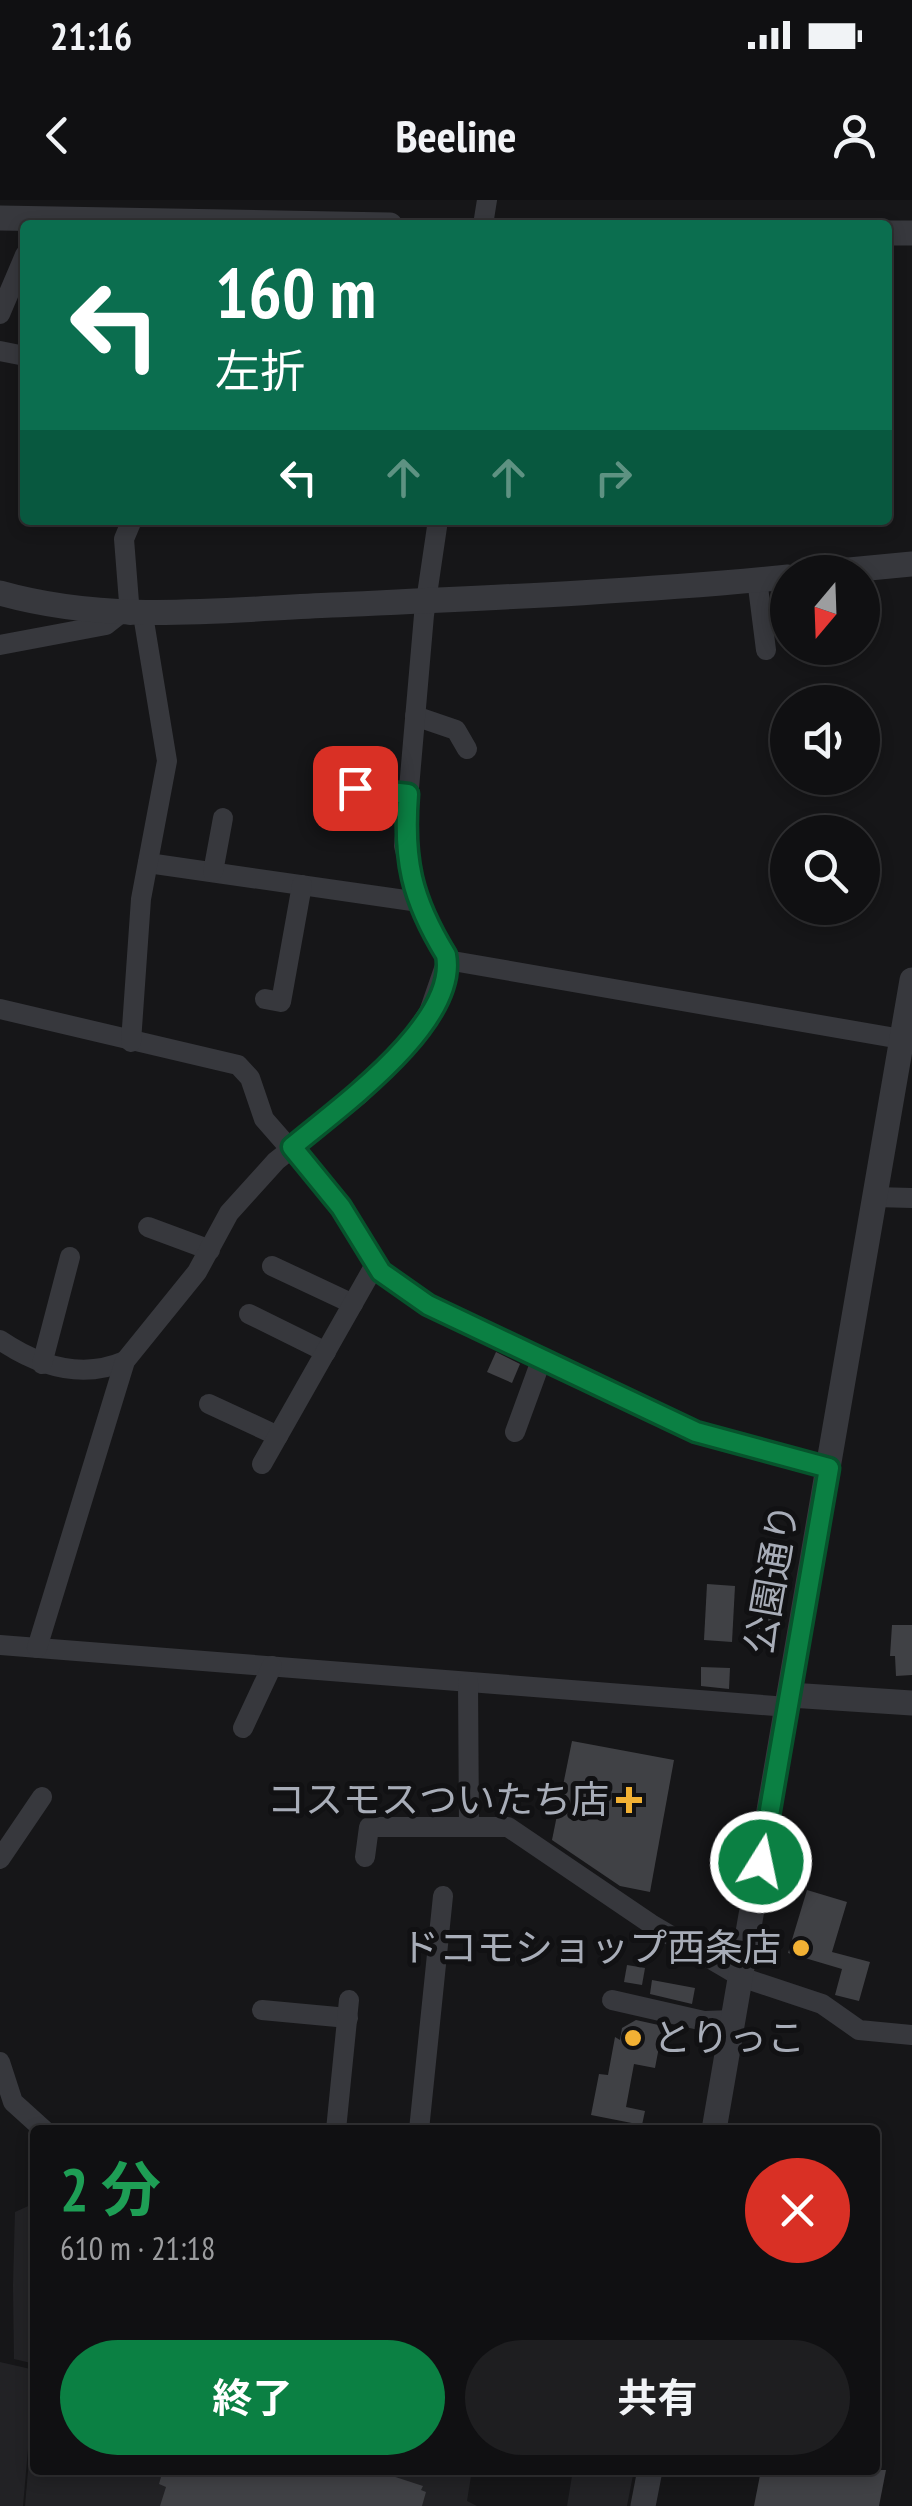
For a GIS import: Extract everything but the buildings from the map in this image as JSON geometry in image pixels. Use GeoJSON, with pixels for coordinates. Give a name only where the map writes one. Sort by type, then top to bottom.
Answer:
{"type":"FeatureCollection","features":[{"type":"Feature","properties":{"kind":"street"},"geometry":{"type":"LineString","coordinates":[[2,218],[94,210],[280,220]]}},
{"type":"Feature","properties":{"kind":"street"},"geometry":{"type":"LineString","coordinates":[[0,314],[20,267]]}},
{"type":"Feature","properties":{"kind":"street"},"geometry":{"type":"LineString","coordinates":[[130,525],[124,539],[131,615],[167,761],[148,862],[131,1042]]}},
{"type":"Feature","properties":{"kind":"street"},"geometry":{"type":"LineString","coordinates":[[37,1648],[125,1361],[210,1250],[229,1214],[292,1147],[358,1096],[402,1054],[428,1012],[447,960],[419,902],[404,846],[426,602],[437,525]]}},
{"type":"Feature","properties":{"kind":"street"},"geometry":{"type":"LineString","coordinates":[[880,567],[912,564]]}},
{"type":"Feature","properties":{"kind":"street"},"geometry":{"type":"LineString","coordinates":[[0,593],[72,610],[131,615],[426,602],[770,578]]}},
{"type":"Feature","properties":{"kind":"street"},"geometry":{"type":"LineString","coordinates":[[758,580],[766,650]]}},
{"type":"Feature","properties":{"kind":"street"},"geometry":{"type":"LineString","coordinates":[[0,645],[106,625],[131,615]]}},
{"type":"Feature","properties":{"kind":"street"},"geometry":{"type":"LineString","coordinates":[[415,716],[456,730],[466,749]]}},
{"type":"Feature","properties":{"kind":"street"},"geometry":{"type":"LineString","coordinates":[[328,784],[408,794]]}},
{"type":"Feature","properties":{"kind":"street"},"geometry":{"type":"LineString","coordinates":[[212,872],[223,818]]}},
{"type":"Feature","properties":{"kind":"street"},"geometry":{"type":"LineString","coordinates":[[148,862],[419,902]]}},
{"type":"Feature","properties":{"kind":"street"},"geometry":{"type":"LineString","coordinates":[[265,999],[281,1002],[302,885]]}},
{"type":"Feature","properties":{"kind":"street"},"geometry":{"type":"LineString","coordinates":[[447,960],[907,1040]]}},
{"type":"Feature","properties":{"kind":"street","name":"公園通り"},"geometry":{"type":"LineString","coordinates":[[715,2125],[875,1197],[907,1040],[912,980]]}},
{"type":"Feature","properties":{"kind":"street"},"geometry":{"type":"LineString","coordinates":[[0,1009],[238,1065],[250,1078],[264,1119],[341,1207],[381,1272],[428,1305],[696,1432],[829,1468]]}},
{"type":"Feature","properties":{"kind":"street"},"geometry":{"type":"LineString","coordinates":[[875,1197],[912,1198]]}},
{"type":"Feature","properties":{"kind":"street"},"geometry":{"type":"LineString","coordinates":[[148,1227],[210,1250]]}},
{"type":"Feature","properties":{"kind":"street"},"geometry":{"type":"LineString","coordinates":[[42,1364],[70,1257]]}},
{"type":"Feature","properties":{"kind":"street"},"geometry":{"type":"LineString","coordinates":[[262,1464],[376,1262]]}},
{"type":"Feature","properties":{"kind":"street"},"geometry":{"type":"LineString","coordinates":[[272,1266],[352,1304]]}},
{"type":"Feature","properties":{"kind":"street"},"geometry":{"type":"LineString","coordinates":[[249,1314],[326,1352]]}},
{"type":"Feature","properties":{"kind":"street"},"geometry":{"type":"LineString","coordinates":[[0,1340],[42,1364],[68,1369],[125,1361]]}},
{"type":"Feature","properties":{"kind":"street"},"geometry":{"type":"LineString","coordinates":[[516,1432],[542,1358]]}},
{"type":"Feature","properties":{"kind":"street"},"geometry":{"type":"LineString","coordinates":[[209,1404],[278,1436]]}},
{"type":"Feature","properties":{"kind":"street"},"geometry":{"type":"LineString","coordinates":[[0,1645],[468,1682],[789,1701],[912,1703]]}},
{"type":"Feature","properties":{"kind":"street"},"geometry":{"type":"LineString","coordinates":[[243,1728],[272,1666]]}},
{"type":"Feature","properties":{"kind":"street"},"geometry":{"type":"LineString","coordinates":[[468,1682],[469,1826]]}},
{"type":"Feature","properties":{"kind":"street"},"geometry":{"type":"LineString","coordinates":[[0,1859],[42,1797]]}},
{"type":"Feature","properties":{"kind":"street"},"geometry":{"type":"LineString","coordinates":[[364,1856],[369,1827],[496,1825],[522,1834],[651,1924],[740,1978],[822,2004],[860,2030],[912,2035]]}},
{"type":"Feature","properties":{"kind":"street"},"geometry":{"type":"LineString","coordinates":[[420,2125],[443,1896]]}},
{"type":"Feature","properties":{"kind":"street"},"geometry":{"type":"LineString","coordinates":[[612,2000],[704,2021],[733,2020]]}},
{"type":"Feature","properties":{"kind":"street"},"geometry":{"type":"LineString","coordinates":[[262,2010],[348,2009],[336,2125]]}},
{"type":"Feature","properties":{"kind":"street"},"geometry":{"type":"LineString","coordinates":[[0,2062],[12,2102],[38,2125]]}},
{"type":"Feature","properties":{"kind":"street"},"geometry":{"type":"LineString","coordinates":[[644,2506],[649,2475]]}},
{"type":"Feature","properties":{"kind":"shaded area"},"geometry":{"type":"Polygon","coordinates":[[[30,2205],[30,2363],[14,2359],[15,2212],[30,2205]]]}},
{"type":"Feature","properties":{"kind":"shaded area"},"geometry":{"type":"Polygon","coordinates":[[[0,2362],[30,2369],[30,2427],[23,2506],[0,2506],[0,2362]]]}},
{"type":"Feature","properties":{"kind":"shaded area"},"geometry":{"type":"Polygon","coordinates":[[[30,2447],[30,2475],[471,2475],[467,2501],[477,2506],[25,2506],[30,2447]]]}},
{"type":"Feature","properties":{"kind":"shaded area"},"geometry":{"type":"Polygon","coordinates":[[[572,2475],[633,2475],[627,2506],[567,2506],[572,2475]]]}},
{"type":"Feature","properties":{"kind":"place","name":"コスモスついたち店"},"geometry":{"type":"Point","coordinates":[629,1800]}},
{"type":"Feature","properties":{"kind":"place","name":"ドコモショップ西条店"},"geometry":{"type":"Point","coordinates":[801,1948]}},
{"type":"Feature","properties":{"kind":"place","name":"とりっこ"},"geometry":{"type":"Point","coordinates":[633,2038]}},
{"type":"Feature","properties":{"kind":"route"},"geometry":{"type":"LineString","coordinates":[[355,788],[408,794],[404,846],[410,878],[446,955],[446,968],[428,1012],[402,1054],[358,1096],[292,1147],[341,1207],[381,1272],[428,1305],[696,1432],[829,1468],[761,1862]]}}]}
